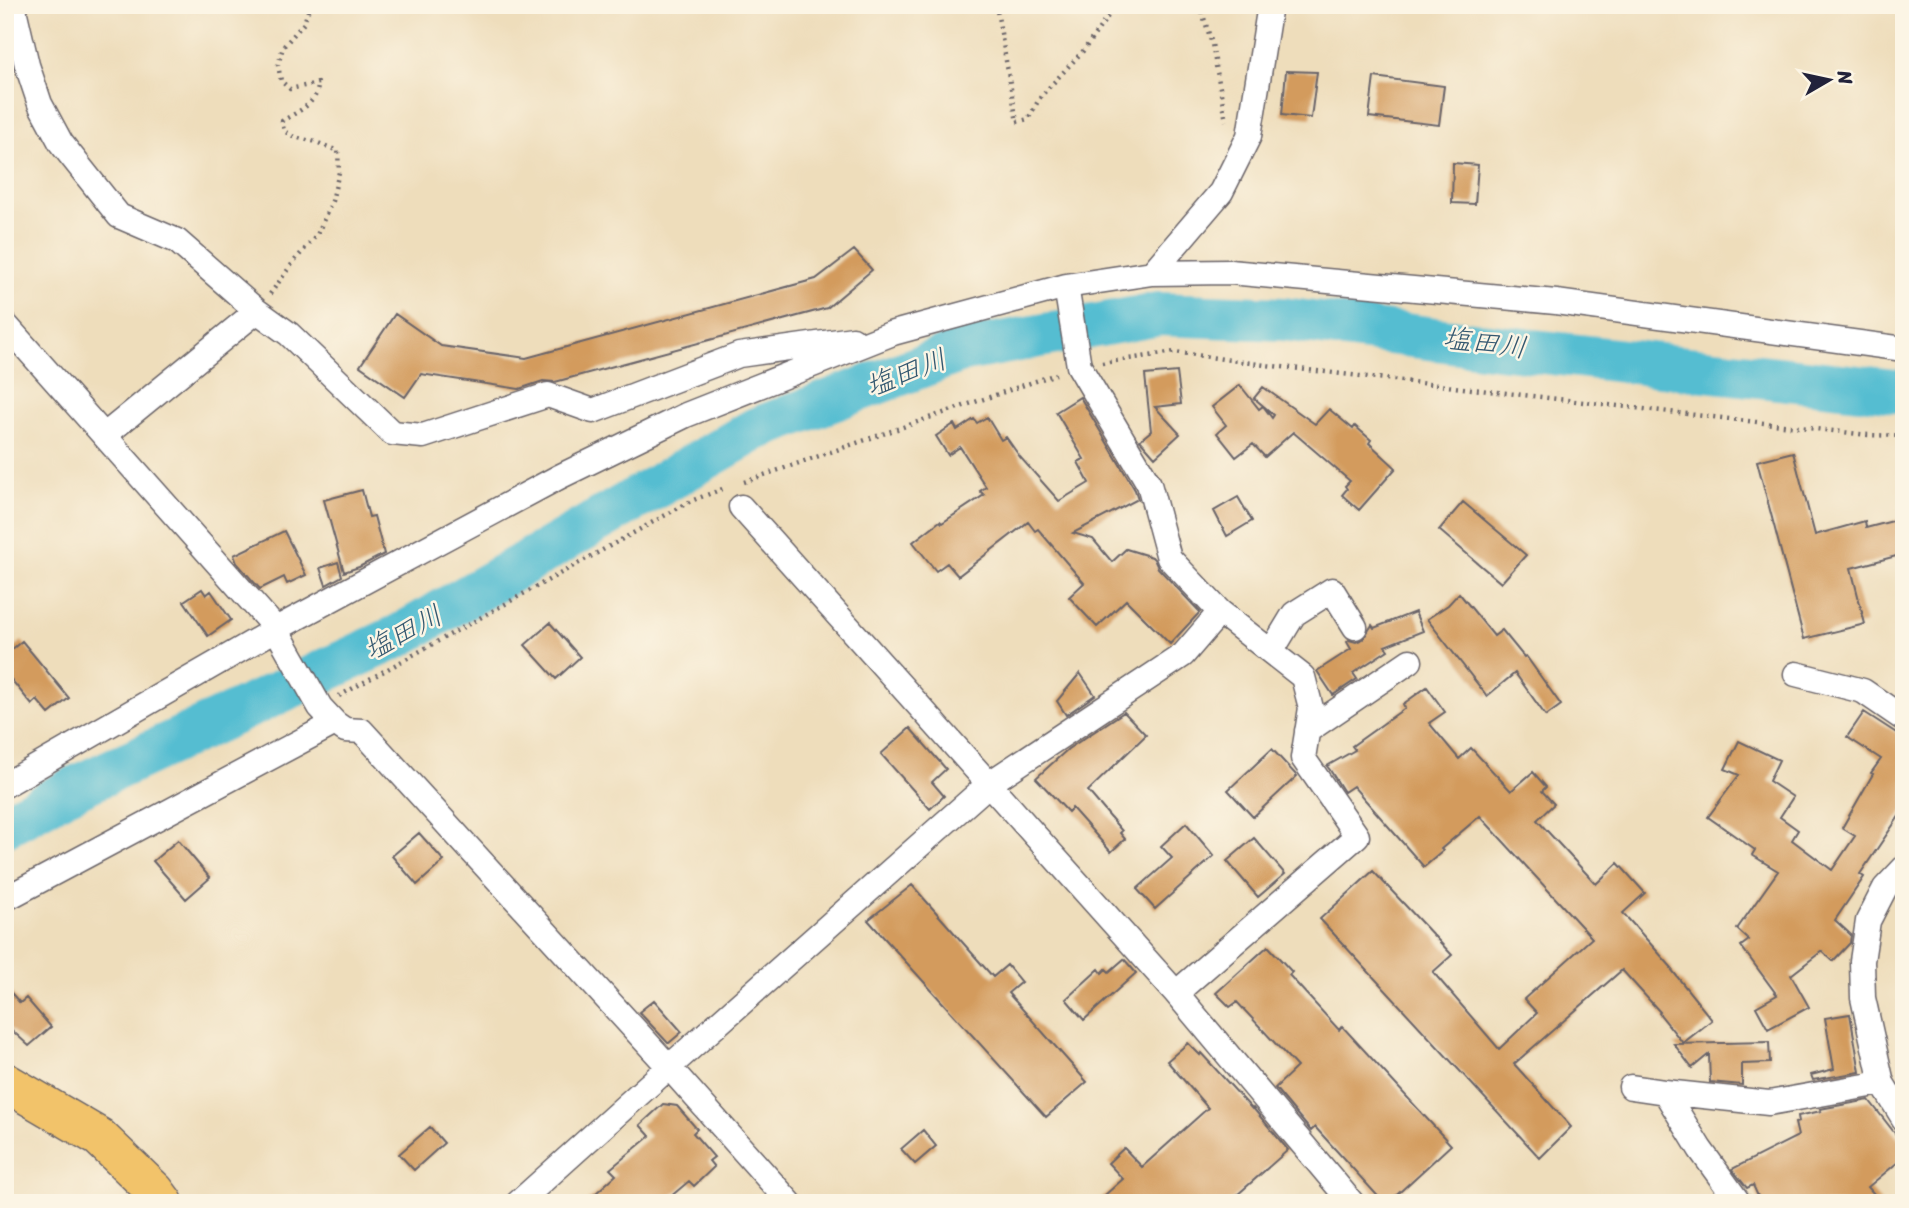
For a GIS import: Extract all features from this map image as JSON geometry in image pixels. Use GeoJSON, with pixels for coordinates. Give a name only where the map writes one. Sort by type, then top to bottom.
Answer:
{"type":"FeatureCollection","features":[{"type":"Feature","properties":{"kind":"main road"},"geometry":{"type":"LineString","coordinates":[[5,1082],[99,1137],[164,1203]]}},
{"type":"Feature","properties":{"kind":"street"},"geometry":{"type":"LineString","coordinates":[[13,5],[27,65],[40,104],[61,143],[119,216],[177,242],[257,311],[289,334],[392,433],[423,436],[548,395],[593,411],[739,355],[893,333],[1152,273],[1230,272],[1556,302],[1904,348]]}},
{"type":"Feature","properties":{"kind":"street"},"geometry":{"type":"LineString","coordinates":[[1152,273],[1222,192],[1249,136],[1270,5]]}},
{"type":"Feature","properties":{"kind":"street"},"geometry":{"type":"LineString","coordinates":[[1067,294],[1079,366],[1149,484],[1169,558],[1220,612],[1303,677],[1311,708],[1303,758],[1357,836],[1176,993]]}},
{"type":"Feature","properties":{"kind":"street"},"geometry":{"type":"LineString","coordinates":[[105,435],[257,311]]}},
{"type":"Feature","properties":{"kind":"street"},"geometry":{"type":"LineString","coordinates":[[5,324],[278,632],[328,715],[345,730],[362,732],[790,1203]]}},
{"type":"Feature","properties":{"kind":"street"},"geometry":{"type":"LineString","coordinates":[[5,785],[559,477],[686,415],[893,333]]}},
{"type":"Feature","properties":{"kind":"street"},"geometry":{"type":"LineString","coordinates":[[734,493],[1176,993],[1352,1203]]}},
{"type":"Feature","properties":{"kind":"street"},"geometry":{"type":"LineString","coordinates":[[1271,652],[1294,614],[1332,590],[1355,627]]}},
{"type":"Feature","properties":{"kind":"street"},"geometry":{"type":"LineString","coordinates":[[518,1203],[990,783],[1184,655],[1220,612]]}},
{"type":"Feature","properties":{"kind":"street"},"geometry":{"type":"LineString","coordinates":[[1307,731],[1410,661]]}},
{"type":"Feature","properties":{"kind":"street"},"geometry":{"type":"LineString","coordinates":[[1796,674],[1863,691],[1904,719]]}},
{"type":"Feature","properties":{"kind":"street"},"geometry":{"type":"LineString","coordinates":[[5,900],[328,715]]}},
{"type":"Feature","properties":{"kind":"street"},"geometry":{"type":"LineString","coordinates":[[1904,868],[1885,888],[1868,921],[1862,961],[1863,998],[1882,1083],[1904,1119]]}},
{"type":"Feature","properties":{"kind":"street"},"geometry":{"type":"LineString","coordinates":[[1631,1087],[1769,1103],[1882,1083]]}},
{"type":"Feature","properties":{"kind":"street"},"geometry":{"type":"LineString","coordinates":[[1665,1092],[1700,1149],[1739,1203]]}},
{"type":"Feature","properties":{"kind":"path"},"geometry":{"type":"LineString","coordinates":[[257,311],[317,235],[332,201],[339,172],[338,151],[294,137],[284,131],[282,121],[309,105],[318,92],[318,83],[290,89],[281,81],[278,65],[283,47],[304,23],[310,5]]}},
{"type":"Feature","properties":{"kind":"path"},"geometry":{"type":"LineString","coordinates":[[996,5],[1017,122],[1028,119],[1041,96],[1083,51],[1116,5]]}},
{"type":"Feature","properties":{"kind":"path"},"geometry":{"type":"LineString","coordinates":[[1200,5],[1212,44],[1227,125]]}},
{"type":"Feature","properties":{"kind":"path"},"geometry":{"type":"LineString","coordinates":[[328,715],[489,611],[691,501],[734,493],[1079,366],[1175,352],[1265,365],[1867,435],[1904,436]]}},
{"type":"Feature","properties":{"kind":"building"},"geometry":{"type":"Polygon","coordinates":[[[1286,71],[1317,72],[1311,118],[1282,115],[1286,71]]]}},
{"type":"Feature","properties":{"kind":"building"},"geometry":{"type":"Polygon","coordinates":[[[1374,77],[1444,86],[1439,125],[1369,117],[1374,77]]]}},
{"type":"Feature","properties":{"kind":"building"},"geometry":{"type":"Polygon","coordinates":[[[1453,163],[1478,165],[1475,204],[1452,203],[1453,163]]]}},
{"type":"Feature","properties":{"kind":"building"},"geometry":{"type":"Polygon","coordinates":[[[854,250],[872,270],[827,308],[555,382],[543,381],[519,389],[421,374],[405,397],[360,366],[395,314],[441,346],[526,358],[816,279],[854,250]]]}},
{"type":"Feature","properties":{"kind":"building"},"geometry":{"type":"Polygon","coordinates":[[[1177,372],[1181,404],[1155,407],[1180,434],[1155,457],[1140,440],[1151,431],[1145,375],[1177,372]]]}},
{"type":"Feature","properties":{"kind":"building"},"geometry":{"type":"Polygon","coordinates":[[[1240,385],[1259,409],[1263,406],[1272,418],[1274,415],[1254,398],[1263,387],[1315,424],[1329,409],[1371,440],[1369,443],[1396,468],[1359,510],[1342,495],[1350,481],[1293,432],[1265,457],[1253,444],[1236,457],[1217,433],[1226,425],[1212,407],[1240,385]]]}},
{"type":"Feature","properties":{"kind":"building"},"geometry":{"type":"Polygon","coordinates":[[[1080,397],[1138,499],[1073,533],[1093,539],[1112,562],[1126,549],[1154,559],[1158,568],[1200,612],[1170,644],[1126,600],[1097,627],[1069,597],[1084,583],[1038,529],[1035,531],[1028,522],[958,576],[947,563],[936,571],[913,542],[940,521],[942,523],[984,495],[980,491],[986,487],[960,447],[948,455],[936,436],[954,424],[957,430],[974,419],[977,423],[987,417],[1001,440],[1006,437],[1059,501],[1089,483],[1078,462],[1084,459],[1056,412],[1080,397]]]}},
{"type":"Feature","properties":{"kind":"building"},"geometry":{"type":"Polygon","coordinates":[[[1793,452],[1815,535],[1865,521],[1866,528],[1904,518],[1904,554],[1851,568],[1865,624],[1804,639],[1757,461],[1793,452]]]}},
{"type":"Feature","properties":{"kind":"building"},"geometry":{"type":"Polygon","coordinates":[[[362,490],[369,517],[374,516],[384,554],[344,572],[324,500],[362,490]]]}},
{"type":"Feature","properties":{"kind":"building"},"geometry":{"type":"Polygon","coordinates":[[[1238,497],[1252,521],[1227,536],[1214,511],[1238,497]]]}},
{"type":"Feature","properties":{"kind":"building"},"geometry":{"type":"Polygon","coordinates":[[[1463,502],[1526,555],[1501,583],[1439,530],[1463,502]]]}},
{"type":"Feature","properties":{"kind":"building"},"geometry":{"type":"Polygon","coordinates":[[[284,531],[306,575],[287,584],[284,577],[260,589],[237,563],[234,555],[284,531]]]}},
{"type":"Feature","properties":{"kind":"building"},"geometry":{"type":"Polygon","coordinates":[[[338,562],[342,576],[326,585],[320,568],[338,562]]]}},
{"type":"Feature","properties":{"kind":"building"},"geometry":{"type":"Polygon","coordinates":[[[202,589],[206,595],[211,591],[231,620],[208,636],[184,601],[202,589]]]}},
{"type":"Feature","properties":{"kind":"building"},"geometry":{"type":"Polygon","coordinates":[[[1459,593],[1494,636],[1502,630],[1524,657],[1526,656],[1561,705],[1546,716],[1515,673],[1487,696],[1427,619],[1448,605],[1459,593]]]}},
{"type":"Feature","properties":{"kind":"building"},"geometry":{"type":"Polygon","coordinates":[[[1415,612],[1423,631],[1385,646],[1388,650],[1353,673],[1357,679],[1333,695],[1317,671],[1351,649],[1347,642],[1349,640],[1356,642],[1363,639],[1372,625],[1374,628],[1415,612]]]}},
{"type":"Feature","properties":{"kind":"building"},"geometry":{"type":"Polygon","coordinates":[[[550,623],[580,657],[556,679],[525,645],[550,623]]]}},
{"type":"Feature","properties":{"kind":"building"},"geometry":{"type":"Polygon","coordinates":[[[22,641],[69,698],[49,714],[37,700],[32,705],[5,672],[5,655],[22,641]]]}},
{"type":"Feature","properties":{"kind":"building"},"geometry":{"type":"Polygon","coordinates":[[[1080,673],[1095,695],[1066,715],[1057,701],[1080,673]]]}},
{"type":"Feature","properties":{"kind":"building"},"geometry":{"type":"Polygon","coordinates":[[[1427,687],[1445,712],[1429,723],[1459,759],[1471,748],[1511,791],[1533,772],[1546,787],[1542,791],[1554,804],[1537,820],[1596,884],[1618,863],[1645,893],[1623,913],[1672,968],[1712,1020],[1683,1043],[1660,1012],[1622,970],[1514,1064],[1571,1127],[1540,1158],[1320,919],[1373,871],[1452,955],[1433,972],[1499,1049],[1537,1013],[1524,999],[1592,938],[1480,816],[1424,867],[1353,786],[1344,792],[1327,766],[1355,750],[1352,746],[1405,708],[1403,704],[1427,687]]]}},
{"type":"Feature","properties":{"kind":"building"},"geometry":{"type":"Polygon","coordinates":[[[1124,712],[1146,735],[1088,791],[1122,831],[1120,833],[1125,839],[1111,852],[1072,808],[1068,812],[1036,778],[1068,749],[1124,712]]]}},
{"type":"Feature","properties":{"kind":"building"},"geometry":{"type":"Polygon","coordinates":[[[1864,712],[1904,738],[1904,809],[1860,874],[1864,877],[1835,920],[1851,935],[1850,943],[1833,961],[1822,951],[1791,975],[1809,1007],[1768,1029],[1756,1007],[1777,995],[1741,946],[1749,940],[1737,929],[1778,871],[1752,855],[1755,850],[1708,817],[1739,775],[1725,769],[1739,741],[1779,760],[1769,781],[1793,797],[1780,817],[1798,830],[1792,840],[1832,870],[1855,836],[1842,828],[1881,759],[1847,737],[1864,712]]]}},
{"type":"Feature","properties":{"kind":"building"},"geometry":{"type":"Polygon","coordinates":[[[910,728],[946,769],[932,782],[944,796],[930,809],[881,754],[910,728]]]}},
{"type":"Feature","properties":{"kind":"building"},"geometry":{"type":"Polygon","coordinates":[[[1272,749],[1297,776],[1253,817],[1228,790],[1272,749]]]}},
{"type":"Feature","properties":{"kind":"building"},"geometry":{"type":"Polygon","coordinates":[[[1186,823],[1214,856],[1155,909],[1137,889],[1172,858],[1161,846],[1186,823]]]}},
{"type":"Feature","properties":{"kind":"building"},"geometry":{"type":"Polygon","coordinates":[[[419,833],[444,861],[417,885],[392,856],[419,833]]]}},
{"type":"Feature","properties":{"kind":"building"},"geometry":{"type":"Polygon","coordinates":[[[1254,838],[1285,874],[1258,897],[1227,861],[1254,838]]]}},
{"type":"Feature","properties":{"kind":"building"},"geometry":{"type":"Polygon","coordinates":[[[178,840],[210,878],[186,899],[153,861],[178,840]]]}},
{"type":"Feature","properties":{"kind":"building"},"geometry":{"type":"Polygon","coordinates":[[[912,885],[993,977],[1007,965],[1021,982],[1008,993],[1087,1082],[1046,1117],[868,920],[912,885]]]}},
{"type":"Feature","properties":{"kind":"building"},"geometry":{"type":"Polygon","coordinates":[[[1268,946],[1292,972],[1289,975],[1339,1030],[1342,1026],[1451,1145],[1388,1203],[1384,1203],[1315,1127],[1311,1131],[1275,1088],[1297,1067],[1237,1002],[1230,1007],[1216,993],[1268,946]]]}},
{"type":"Feature","properties":{"kind":"building"},"geometry":{"type":"Polygon","coordinates":[[[1124,959],[1136,973],[1084,1020],[1066,999],[1099,969],[1102,973],[1106,969],[1109,972],[1124,959]]]}},
{"type":"Feature","properties":{"kind":"building"},"geometry":{"type":"Polygon","coordinates":[[[5,986],[20,1003],[26,998],[51,1027],[29,1046],[5,1024],[5,986]]]}},
{"type":"Feature","properties":{"kind":"building"},"geometry":{"type":"Polygon","coordinates":[[[654,1000],[682,1032],[669,1043],[639,1012],[654,1000]]]}},
{"type":"Feature","properties":{"kind":"building"},"geometry":{"type":"Polygon","coordinates":[[[1850,1014],[1860,1072],[1813,1080],[1811,1075],[1834,1069],[1825,1018],[1850,1014]]]}},
{"type":"Feature","properties":{"kind":"building"},"geometry":{"type":"Polygon","coordinates":[[[1769,1042],[1770,1063],[1742,1064],[1742,1085],[1710,1082],[1709,1054],[1692,1068],[1674,1044],[1769,1042]]]}},
{"type":"Feature","properties":{"kind":"building"},"geometry":{"type":"Polygon","coordinates":[[[1188,1043],[1200,1055],[1201,1053],[1253,1108],[1288,1150],[1228,1203],[1096,1203],[1123,1179],[1108,1163],[1124,1148],[1142,1167],[1208,1108],[1167,1061],[1188,1043]]]}},
{"type":"Feature","properties":{"kind":"building"},"geometry":{"type":"Polygon","coordinates":[[[1869,1100],[1904,1145],[1904,1157],[1868,1187],[1882,1203],[1761,1203],[1753,1185],[1747,1188],[1732,1169],[1798,1136],[1795,1123],[1799,1122],[1798,1116],[1869,1100]]]}},
{"type":"Feature","properties":{"kind":"building"},"geometry":{"type":"Polygon","coordinates":[[[663,1104],[677,1106],[697,1129],[693,1133],[714,1157],[709,1161],[714,1167],[694,1186],[689,1181],[663,1203],[585,1203],[616,1175],[610,1169],[650,1136],[640,1125],[663,1104]]]}},
{"type":"Feature","properties":{"kind":"building"},"geometry":{"type":"Polygon","coordinates":[[[430,1127],[444,1143],[414,1170],[399,1154],[430,1127]]]}},
{"type":"Feature","properties":{"kind":"building"},"geometry":{"type":"Polygon","coordinates":[[[923,1130],[936,1146],[915,1164],[901,1149],[923,1130]]]}},
{"type":"Feature","properties":{"kind":"waterway","name":"塩田川"},"geometry":{"type":"LineString","coordinates":[[5,825],[66,792],[399,636],[756,429],[964,350],[1159,314],[1283,319],[1489,346],[1904,392]]}}]}
